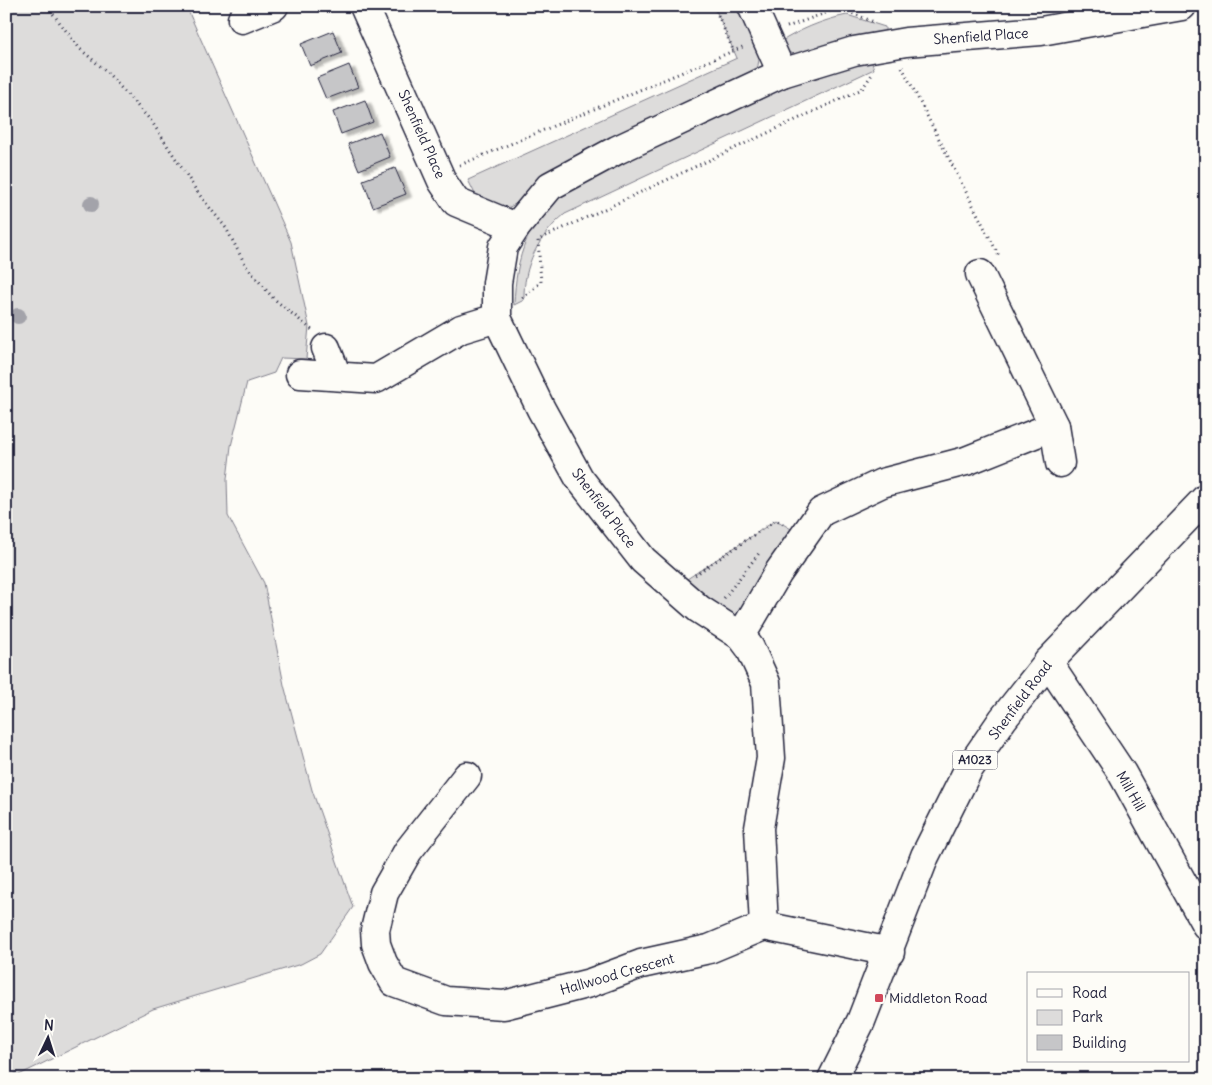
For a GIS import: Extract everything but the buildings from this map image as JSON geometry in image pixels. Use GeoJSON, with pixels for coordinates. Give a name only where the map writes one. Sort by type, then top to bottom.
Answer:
{"type":"FeatureCollection","features":[{"type":"Feature","properties":{"kind":"street"},"geometry":{"type":"LineString","coordinates":[[242,19],[274,6]]}},
{"type":"Feature","properties":{"kind":"street","name":"Shenfield Place"},"geometry":{"type":"LineString","coordinates":[[364,6],[439,174],[456,202],[516,227]]}},
{"type":"Feature","properties":{"kind":"street"},"geometry":{"type":"LineString","coordinates":[[752,6],[782,73]]}},
{"type":"Feature","properties":{"kind":"street","name":"Shenfield Place"},"geometry":{"type":"LineString","coordinates":[[764,926],[759,828],[771,758],[766,682],[750,648],[741,636],[710,616],[643,560],[579,478],[541,410],[498,318],[497,284],[503,247],[516,227],[550,186],[617,150],[782,73],[854,51],[890,45],[1041,31],[1182,6]]}},
{"type":"Feature","properties":{"kind":"street"},"geometry":{"type":"LineString","coordinates":[[980,274],[1054,426],[1060,463]]}},
{"type":"Feature","properties":{"kind":"street"},"geometry":{"type":"LineString","coordinates":[[300,374],[376,379],[461,329],[498,318]]}},
{"type":"Feature","properties":{"kind":"street"},"geometry":{"type":"LineString","coordinates":[[326,348],[337,376]]}},
{"type":"Feature","properties":{"kind":"street"},"geometry":{"type":"LineString","coordinates":[[741,636],[778,573],[793,530],[821,512],[882,483],[966,461],[1054,426]]}},
{"type":"Feature","properties":{"kind":"street","name":"Shenfield Road"},"geometry":{"type":"LineString","coordinates":[[832,1079],[861,1021],[890,952],[925,856],[968,770],[1003,719],[1048,662],[1206,498]]}},
{"type":"Feature","properties":{"kind":"street","name":"Mill Hill"},"geometry":{"type":"LineString","coordinates":[[1048,662],[1122,773],[1206,925]]}},
{"type":"Feature","properties":{"kind":"street","name":"Hallwood Crescent"},"geometry":{"type":"LineString","coordinates":[[467,776],[408,851],[384,893],[375,930],[376,944],[383,963],[394,982],[446,1001],[504,1004],[590,983],[641,964],[709,949],[764,926]]}},
{"type":"Feature","properties":{"kind":"street"},"geometry":{"type":"LineString","coordinates":[[764,926],[890,952]]}},
{"type":"Feature","properties":{"kind":"path"},"geometry":{"type":"LineString","coordinates":[[47,6],[80,49],[105,70],[152,122],[198,193],[226,228],[246,266],[274,298],[309,326],[326,348]]}},
{"type":"Feature","properties":{"kind":"path"},"geometry":{"type":"LineString","coordinates":[[714,6],[734,52]]}},
{"type":"Feature","properties":{"kind":"path"},"geometry":{"type":"LineString","coordinates":[[439,174],[734,52],[765,35],[840,8],[876,23],[890,45],[1000,258],[980,274]]}},
{"type":"Feature","properties":{"kind":"path"},"geometry":{"type":"LineString","coordinates":[[498,318],[541,282],[538,240],[862,89],[890,45]]}},
{"type":"Feature","properties":{"kind":"path"},"geometry":{"type":"LineString","coordinates":[[691,577],[776,520],[793,530]]}},
{"type":"Feature","properties":{"kind":"path"},"geometry":{"type":"LineString","coordinates":[[776,531],[793,530]]}},
{"type":"Feature","properties":{"kind":"path"},"geometry":{"type":"LineString","coordinates":[[710,616],[764,547]]}},
{"type":"Feature","properties":{"kind":"green space"},"geometry":{"type":"Polygon","coordinates":[[[6,6],[186,6],[291,242],[309,326],[306,359],[281,358],[274,373],[247,382],[231,446],[227,479],[228,516],[264,583],[284,685],[312,790],[353,907],[320,954],[301,964],[153,1009],[15,1077],[15,1079],[6,1079],[6,6]]]}},
{"type":"Feature","properties":{"kind":"green space"},"geometry":{"type":"Polygon","coordinates":[[[714,6],[741,6],[754,36],[759,56],[758,65],[754,74],[746,82],[555,168],[522,199],[508,208],[499,207],[476,196],[468,180],[737,58],[714,6]]]}},
{"type":"Feature","properties":{"kind":"green space"},"geometry":{"type":"Polygon","coordinates":[[[847,15],[885,27],[885,36],[801,56],[783,51],[777,44],[811,26],[847,15]]]}},
{"type":"Feature","properties":{"kind":"green space"},"geometry":{"type":"Polygon","coordinates":[[[870,57],[874,69],[565,214],[540,241],[526,275],[524,300],[514,305],[518,270],[526,241],[541,214],[563,187],[802,77],[870,57]]]}},
{"type":"Feature","properties":{"kind":"green space"},"geometry":{"type":"Polygon","coordinates":[[[776,520],[803,536],[741,636],[675,587],[776,520]]]}},
{"type":"Feature","properties":{"kind":"place","name":"Middleton Road"},"geometry":{"type":"Point","coordinates":[879,998]}}]}
